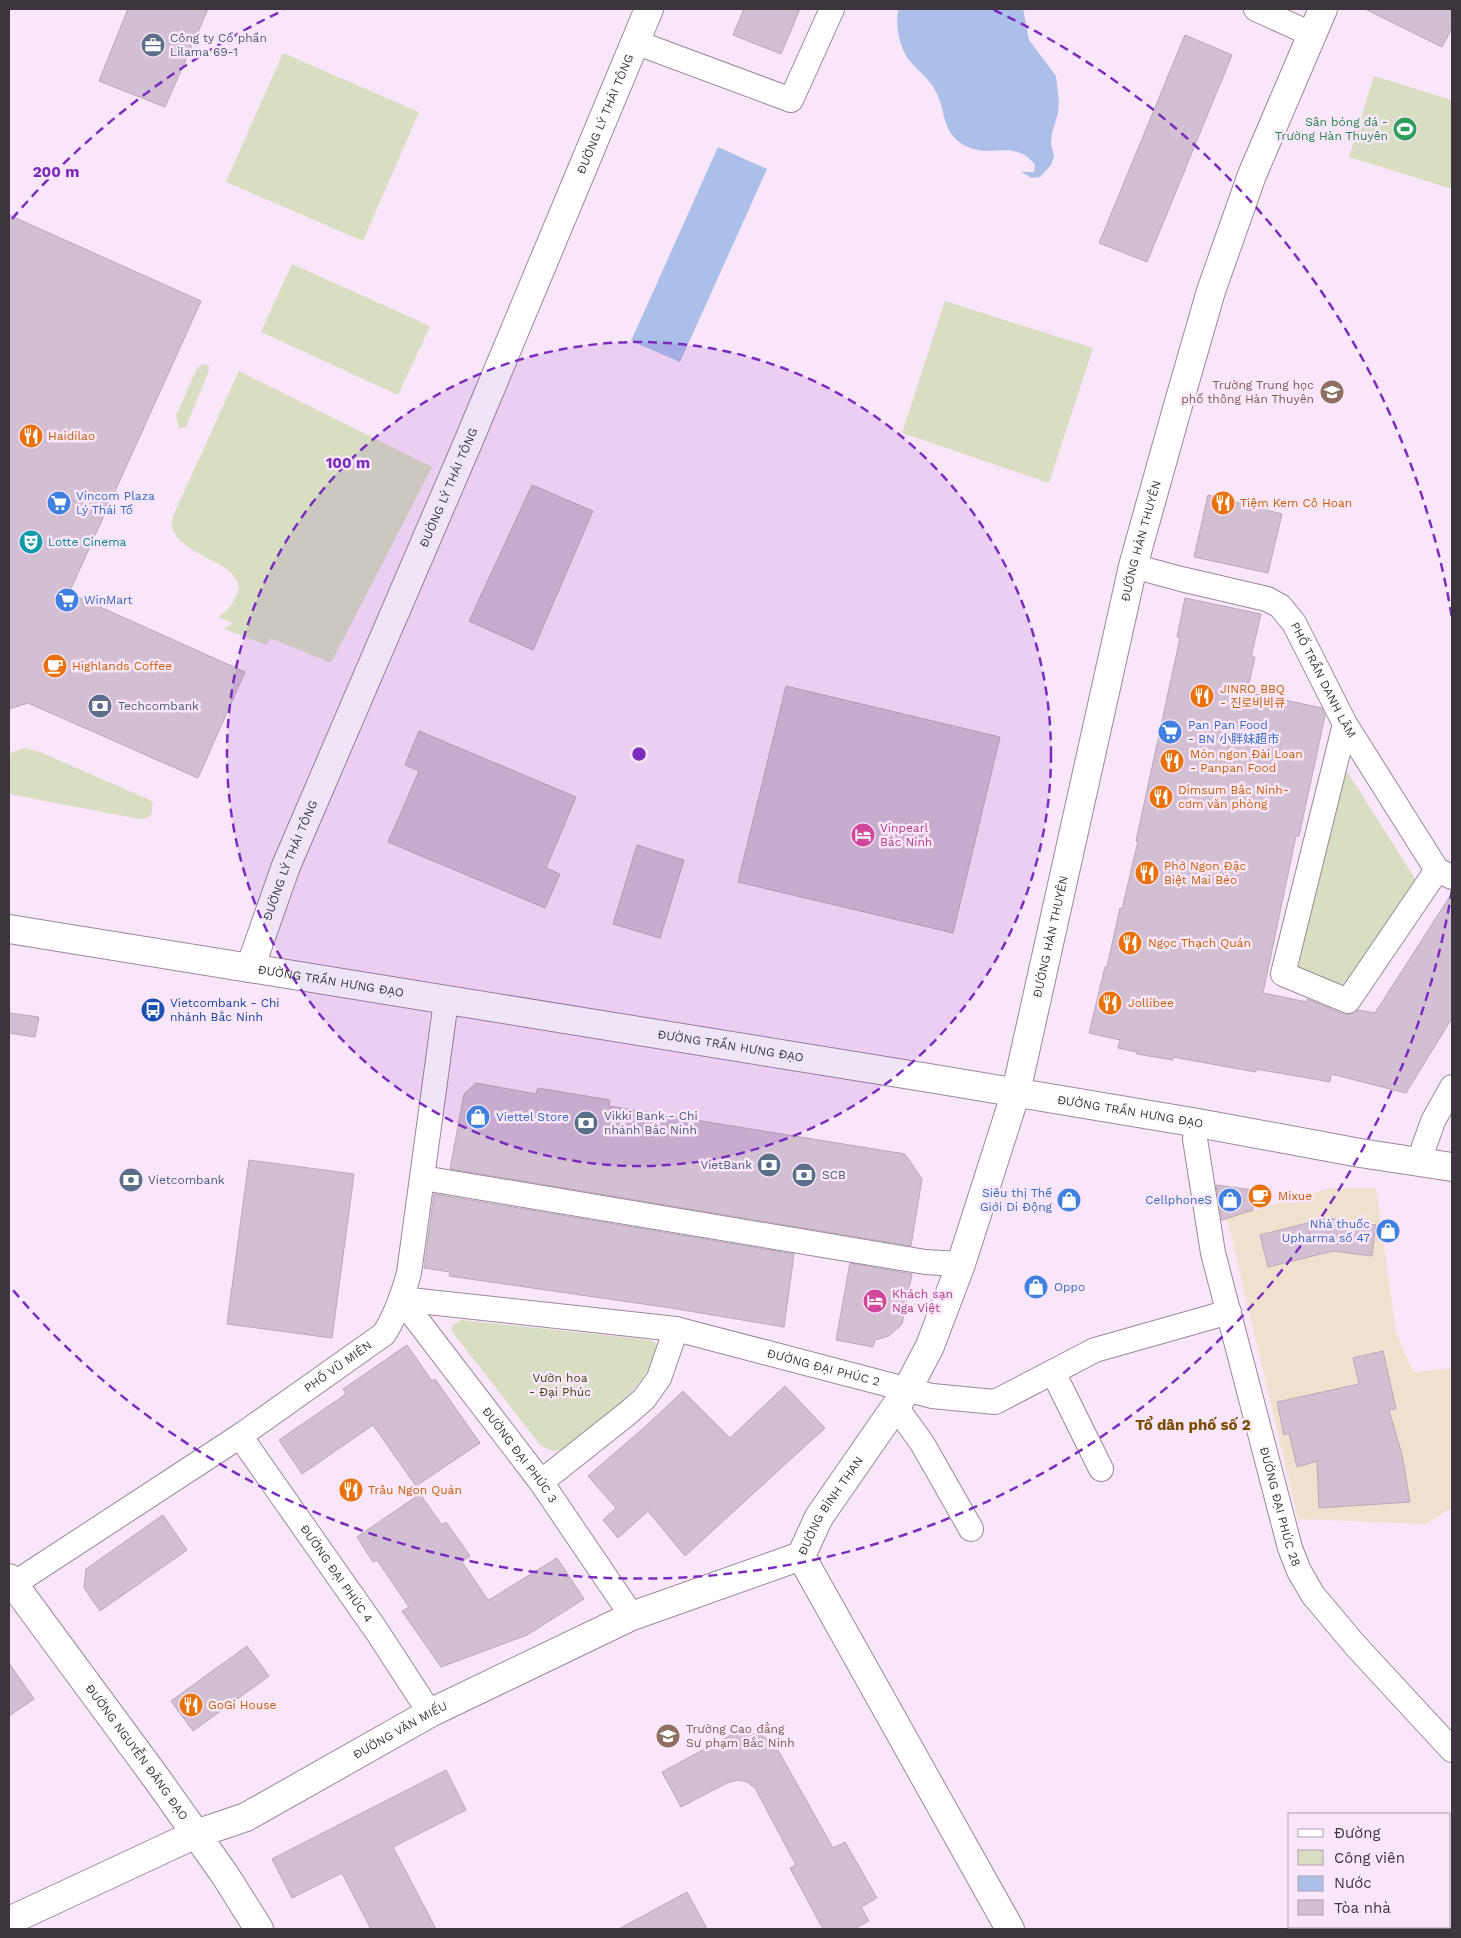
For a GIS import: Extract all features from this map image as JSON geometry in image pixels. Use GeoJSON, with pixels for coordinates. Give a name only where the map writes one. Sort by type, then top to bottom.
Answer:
{"type":"FeatureCollection","features":[{"type":"Feature","properties":{"kind":"street","name":"ĐƯỜNG LÝ THÁI TÔNG"},"geometry":{"type":"LineString","coordinates":[[250,968],[286,866],[469,440],[648,9]]}},
{"type":"Feature","properties":{"kind":"street"},"geometry":{"type":"LineString","coordinates":[[635,42],[791,100],[832,9]]}},
{"type":"Feature","properties":{"kind":"street"},"geometry":{"type":"LineString","coordinates":[[1256,9],[1312,34]]}},
{"type":"Feature","properties":{"kind":"street","name":"ĐƯỜNG HÀN THUYÊN"},"geometry":{"type":"LineString","coordinates":[[1016,1092],[1133,566],[1211,291],[1252,175],[1323,9]]}},
{"type":"Feature","properties":{"kind":"street","name":"PHỐ TRẦN DANH LÃM"},"geometry":{"type":"LineString","coordinates":[[1133,566],[1267,599],[1280,606],[1294,623],[1345,724],[1445,873]]}},
{"type":"Feature","properties":{"kind":"street"},"geometry":{"type":"LineString","coordinates":[[1345,724],[1283,974],[1348,1002],[1445,873]]}},
{"type":"Feature","properties":{"kind":"street","name":"ĐƯỜNG TRẦN HƯNG ĐẠO"},"geometry":{"type":"LineString","coordinates":[[9,929],[1016,1092],[1360,1153],[1452,1167]]}},
{"type":"Feature","properties":{"kind":"street","name":"PHỐ VŨ MIÊN"},"geometry":{"type":"LineString","coordinates":[[10,1583],[240,1436],[384,1334],[392,1321],[409,1273],[446,1001]]}},
{"type":"Feature","properties":{"kind":"street"},"geometry":{"type":"LineString","coordinates":[[1420,1161],[1433,1121],[1452,1087]]}},
{"type":"Feature","properties":{"kind":"street","name":"ĐƯỜNG BÌNH THAN"},"geometry":{"type":"LineString","coordinates":[[1010,1929],[801,1556],[819,1517],[902,1399],[930,1346],[961,1264],[1016,1092]]}},
{"type":"Feature","properties":{"kind":"street","name":"ĐƯỜNG ĐẠI PHÚC 28"},"geometry":{"type":"LineString","coordinates":[[1198,1123],[1195,1139],[1209,1235],[1290,1548],[1312,1595],[1452,1750]]}},
{"type":"Feature","properties":{"kind":"street"},"geometry":{"type":"LineString","coordinates":[[423,1178],[925,1262],[961,1264]]}},
{"type":"Feature","properties":{"kind":"street","name":"ĐƯỜNG ĐẠI PHÚC 2"},"geometry":{"type":"LineString","coordinates":[[401,1299],[676,1329],[902,1399],[932,1396],[995,1402],[1095,1350],[1228,1312]]}},
{"type":"Feature","properties":{"kind":"street","name":"ĐƯỜNG ĐẠI PHÚC 3"},"geometry":{"type":"LineString","coordinates":[[401,1299],[541,1482],[632,1616]]}},
{"type":"Feature","properties":{"kind":"street"},"geometry":{"type":"LineString","coordinates":[[541,1482],[644,1399],[659,1378],[676,1329]]}},
{"type":"Feature","properties":{"kind":"street"},"geometry":{"type":"LineString","coordinates":[[1053,1372],[1101,1469]]}},
{"type":"Feature","properties":{"kind":"street"},"geometry":{"type":"LineString","coordinates":[[902,1399],[922,1443],[971,1529]]}},
{"type":"Feature","properties":{"kind":"street","name":"ĐƯỜNG ĐẠI PHÚC 4"},"geometry":{"type":"LineString","coordinates":[[240,1436],[376,1630],[430,1713]]}},
{"type":"Feature","properties":{"kind":"street","name":"ĐƯỜNG VĂN MIẾU"},"geometry":{"type":"LineString","coordinates":[[9,1921],[196,1834],[246,1816],[430,1713],[632,1616],[801,1556]]}},
{"type":"Feature","properties":{"kind":"street","name":"ĐƯỜNG NGUYỄN ĐĂNG ĐẠO"},"geometry":{"type":"LineString","coordinates":[[10,1583],[196,1834],[225,1875],[259,1929]]}},
{"type":"Feature","properties":{"kind":"shaded area"},"geometry":{"type":"Polygon","coordinates":[[[1331,1188],[1376,1188],[1396,1332],[1413,1372],[1452,1368],[1452,1508],[1426,1524],[1298,1519],[1227,1218],[1331,1188]]]}},
{"type":"Feature","properties":{"kind":"green space"},"geometry":{"type":"Polygon","coordinates":[[[283,53],[419,112],[363,241],[226,182],[283,53]]]}},
{"type":"Feature","properties":{"kind":"green space","name":"Sân bóng đá - Trường Hàn Thuyên"},"geometry":{"type":"Polygon","coordinates":[[[1374,76],[1452,100],[1452,189],[1349,157],[1374,76]]]}},
{"type":"Feature","properties":{"kind":"green space"},"geometry":{"type":"Polygon","coordinates":[[[292,264],[430,326],[398,395],[261,332],[292,264]]]}},
{"type":"Feature","properties":{"kind":"green space"},"geometry":{"type":"Polygon","coordinates":[[[945,301],[1093,348],[1049,483],[902,433],[945,301]]]}},
{"type":"Feature","properties":{"kind":"green space"},"geometry":{"type":"Polygon","coordinates":[[[203,364],[209,366],[209,370],[186,427],[179,428],[176,416],[197,368],[203,364]]]}},
{"type":"Feature","properties":{"kind":"green space"},"geometry":{"type":"Polygon","coordinates":[[[239,371],[432,467],[331,663],[270,638],[267,645],[224,629],[233,623],[218,617],[231,606],[236,597],[238,584],[233,574],[193,550],[181,541],[173,530],[173,516],[239,371]]]}},
{"type":"Feature","properties":{"kind":"green space"},"geometry":{"type":"Polygon","coordinates":[[[24,748],[40,752],[150,800],[153,804],[151,815],[147,818],[139,819],[9,794],[9,754],[24,748]]]}},
{"type":"Feature","properties":{"kind":"green space"},"geometry":{"type":"Polygon","coordinates":[[[1343,765],[1417,882],[1344,990],[1298,968],[1343,765]]]}},
{"type":"Feature","properties":{"kind":"green space","name":"Vườn hoa - Đại Phúc"},"geometry":{"type":"Polygon","coordinates":[[[461,1320],[651,1340],[656,1343],[658,1348],[641,1380],[618,1405],[563,1450],[553,1451],[541,1446],[454,1334],[451,1329],[454,1324],[461,1320]]]}},
{"type":"Feature","properties":{"kind":"water"},"geometry":{"type":"Polygon","coordinates":[[[899,9],[1023,9],[1029,40],[1056,76],[1059,102],[1052,133],[1051,144],[1054,156],[1051,165],[1040,177],[1032,178],[1021,172],[1034,172],[1035,165],[1028,157],[1020,153],[1003,150],[977,150],[959,142],[953,136],[946,123],[933,87],[909,60],[903,49],[897,21],[899,9]]]}},
{"type":"Feature","properties":{"kind":"water"},"geometry":{"type":"Polygon","coordinates":[[[718,147],[767,169],[680,362],[631,341],[718,147]]]}},
{"type":"Feature","properties":{"kind":"building","name":"Công ty Cổ phần Lilama 69-1"},"geometry":{"type":"Polygon","coordinates":[[[128,9],[208,9],[165,107],[99,81],[128,9]]]}},
{"type":"Feature","properties":{"kind":"building"},"geometry":{"type":"Polygon","coordinates":[[[744,9],[800,9],[781,54],[733,35],[744,9]]]}},
{"type":"Feature","properties":{"kind":"building"},"geometry":{"type":"Polygon","coordinates":[[[1365,9],[1452,9],[1452,28],[1442,47],[1365,9]]]}},
{"type":"Feature","properties":{"kind":"building"},"geometry":{"type":"Polygon","coordinates":[[[1185,35],[1232,55],[1147,262],[1099,243],[1185,35]]]}},
{"type":"Feature","properties":{"kind":"building","name":"Vincom Plaza Lý Thái Tổ"},"geometry":{"type":"Polygon","coordinates":[[[9,215],[201,301],[69,593],[245,672],[198,778],[28,703],[9,709],[9,215]]]}},
{"type":"Feature","properties":{"kind":"building"},"geometry":{"type":"Polygon","coordinates":[[[532,485],[593,511],[533,650],[469,621],[532,485]]]}},
{"type":"Feature","properties":{"kind":"building"},"geometry":{"type":"Polygon","coordinates":[[[1208,495],[1282,514],[1268,573],[1194,557],[1208,495]]]}},
{"type":"Feature","properties":{"kind":"building"},"geometry":{"type":"Polygon","coordinates":[[[1185,598],[1261,614],[1251,657],[1255,657],[1247,692],[1322,708],[1325,716],[1299,836],[1296,836],[1263,993],[1307,1002],[1307,999],[1343,1014],[1349,1015],[1358,1010],[1375,1013],[1452,893],[1452,1018],[1406,1093],[1331,1074],[1330,1082],[1256,1069],[1256,1072],[1173,1057],[1173,1060],[1137,1054],[1137,1052],[1118,1048],[1120,1040],[1089,1033],[1138,841],[1136,841],[1180,638],[1177,637],[1185,598]]]}},
{"type":"Feature","properties":{"kind":"building"},"geometry":{"type":"Polygon","coordinates":[[[786,686],[1000,737],[953,933],[738,882],[786,686]]]}},
{"type":"Feature","properties":{"kind":"building"},"geometry":{"type":"Polygon","coordinates":[[[419,731],[576,797],[546,868],[560,874],[545,908],[388,842],[419,771],[405,765],[419,731]]]}},
{"type":"Feature","properties":{"kind":"building"},"geometry":{"type":"Polygon","coordinates":[[[637,845],[684,860],[660,938],[613,924],[637,845]]]}},
{"type":"Feature","properties":{"kind":"building"},"geometry":{"type":"Polygon","coordinates":[[[9,1013],[39,1017],[35,1037],[9,1033],[9,1013]]]}},
{"type":"Feature","properties":{"kind":"building"},"geometry":{"type":"Polygon","coordinates":[[[476,1083],[536,1094],[538,1088],[610,1100],[609,1106],[905,1154],[922,1179],[911,1246],[450,1169],[464,1094],[476,1083]]]}},
{"type":"Feature","properties":{"kind":"building"},"geometry":{"type":"Polygon","coordinates":[[[249,1160],[354,1174],[332,1338],[227,1324],[249,1160]]]}},
{"type":"Feature","properties":{"kind":"building","name":"CellphoneS"},"geometry":{"type":"Polygon","coordinates":[[[1216,1185],[1254,1190],[1253,1210],[1222,1220],[1216,1185]]]}},
{"type":"Feature","properties":{"kind":"building"},"geometry":{"type":"Polygon","coordinates":[[[434,1194],[794,1254],[784,1327],[671,1308],[449,1276],[450,1272],[424,1268],[434,1194]]]}},
{"type":"Feature","properties":{"kind":"building"},"geometry":{"type":"Polygon","coordinates":[[[1327,1218],[1376,1225],[1372,1256],[1333,1251],[1268,1267],[1260,1235],[1327,1218]]]}},
{"type":"Feature","properties":{"kind":"building"},"geometry":{"type":"Polygon","coordinates":[[[850,1263],[912,1274],[902,1324],[889,1336],[875,1340],[873,1347],[836,1340],[850,1263]]]}},
{"type":"Feature","properties":{"kind":"building"},"geometry":{"type":"Polygon","coordinates":[[[407,1345],[432,1381],[435,1379],[480,1443],[416,1486],[373,1425],[302,1474],[279,1440],[346,1394],[343,1389],[407,1345]]]}},
{"type":"Feature","properties":{"kind":"building"},"geometry":{"type":"Polygon","coordinates":[[[1383,1351],[1396,1409],[1389,1410],[1402,1455],[1410,1502],[1319,1508],[1317,1461],[1297,1467],[1289,1433],[1284,1435],[1277,1402],[1359,1384],[1353,1358],[1383,1351]]]}},
{"type":"Feature","properties":{"kind":"building"},"geometry":{"type":"Polygon","coordinates":[[[785,1386],[825,1428],[685,1556],[648,1511],[618,1538],[603,1520],[616,1508],[588,1476],[683,1391],[730,1438],[785,1386]]]}},
{"type":"Feature","properties":{"kind":"building"},"geometry":{"type":"Polygon","coordinates":[[[420,1494],[442,1525],[446,1522],[470,1556],[462,1562],[488,1600],[557,1558],[584,1599],[527,1635],[441,1667],[402,1611],[409,1607],[377,1560],[373,1562],[357,1537],[420,1494]]]}},
{"type":"Feature","properties":{"kind":"building"},"geometry":{"type":"Polygon","coordinates":[[[163,1515],[187,1550],[100,1611],[84,1588],[86,1569],[163,1515]]]}},
{"type":"Feature","properties":{"kind":"building"},"geometry":{"type":"Polygon","coordinates":[[[247,1646],[269,1676],[193,1731],[171,1701],[247,1646]]]}},
{"type":"Feature","properties":{"kind":"building"},"geometry":{"type":"Polygon","coordinates":[[[9,1663],[34,1699],[9,1716],[9,1663]]]}},
{"type":"Feature","properties":{"kind":"building"},"geometry":{"type":"Polygon","coordinates":[[[745,1732],[763,1736],[774,1743],[833,1848],[845,1842],[877,1898],[861,1907],[869,1921],[854,1929],[823,1929],[790,1868],[796,1865],[755,1788],[747,1782],[738,1780],[727,1783],[681,1807],[662,1772],[729,1736],[745,1732]]]}},
{"type":"Feature","properties":{"kind":"building"},"geometry":{"type":"Polygon","coordinates":[[[446,1770],[466,1810],[393,1847],[436,1929],[371,1929],[342,1873],[292,1898],[272,1859],[446,1770]]]}},
{"type":"Feature","properties":{"kind":"building"},"geometry":{"type":"Polygon","coordinates":[[[687,1892],[707,1929],[619,1929],[687,1892]]]}},
{"type":"Feature","properties":{"kind":"place","name":"Công ty Cổ phần Lilama 69-1"},"geometry":{"type":"Point","coordinates":[153,45]}},
{"type":"Feature","properties":{"kind":"place","name":"Sân bóng đá - Trường Hàn Thuyên"},"geometry":{"type":"Point","coordinates":[1405,129]}},
{"type":"Feature","properties":{"kind":"place","name":"Trường Trung học phổ thông Hàn Thuyên"},"geometry":{"type":"Point","coordinates":[1332,392]}},
{"type":"Feature","properties":{"kind":"place","name":"Haidilao"},"geometry":{"type":"Point","coordinates":[31,436]}},
{"type":"Feature","properties":{"kind":"place","name":"Vincom Plaza Lý Thái Tổ"},"geometry":{"type":"Point","coordinates":[59,503]}},
{"type":"Feature","properties":{"kind":"place","name":"Tiệm Kem Cô Hoan"},"geometry":{"type":"Point","coordinates":[1223,503]}},
{"type":"Feature","properties":{"kind":"place","name":"Lotte Cinema"},"geometry":{"type":"Point","coordinates":[31,542]}},
{"type":"Feature","properties":{"kind":"place","name":"WinMart"},"geometry":{"type":"Point","coordinates":[67,600]}},
{"type":"Feature","properties":{"kind":"place","name":"Highlands Coffee"},"geometry":{"type":"Point","coordinates":[55,666]}},
{"type":"Feature","properties":{"kind":"place","name":"JINRO BBQ - 진로비비큐"},"geometry":{"type":"Point","coordinates":[1202,696]}},
{"type":"Feature","properties":{"kind":"place","name":"Techcombank"},"geometry":{"type":"Point","coordinates":[100,706]}},
{"type":"Feature","properties":{"kind":"place","name":"Pan Pan Food - BN 小胖妹超市"},"geometry":{"type":"Point","coordinates":[1170,732]}},
{"type":"Feature","properties":{"kind":"place","name":"Món ngon Đài Loan - Panpan Food"},"geometry":{"type":"Point","coordinates":[1172,761]}},
{"type":"Feature","properties":{"kind":"place","name":"Dimsum Bắc Ninh- cơm văn phòng"},"geometry":{"type":"Point","coordinates":[1161,797]}},
{"type":"Feature","properties":{"kind":"place","name":"Vinpearl Bắc Ninh"},"geometry":{"type":"Point","coordinates":[863,835]}},
{"type":"Feature","properties":{"kind":"place","name":"Phở Ngon Đặc Biệt Mai Béo"},"geometry":{"type":"Point","coordinates":[1147,873]}},
{"type":"Feature","properties":{"kind":"place","name":"Ngọc Thạch Quán"},"geometry":{"type":"Point","coordinates":[1130,943]}},
{"type":"Feature","properties":{"kind":"place","name":"Jollibee"},"geometry":{"type":"Point","coordinates":[1110,1003]}},
{"type":"Feature","properties":{"kind":"place","name":"Vietcombank - Chi nhánh Bắc Ninh"},"geometry":{"type":"Point","coordinates":[153,1010]}},
{"type":"Feature","properties":{"kind":"place","name":"Viettel Store"},"geometry":{"type":"Point","coordinates":[478,1117]}},
{"type":"Feature","properties":{"kind":"place","name":"Vikki Bank - Chi nhánh Bắc Ninh"},"geometry":{"type":"Point","coordinates":[586,1123]}},
{"type":"Feature","properties":{"kind":"place","name":"VietBank"},"geometry":{"type":"Point","coordinates":[769,1165]}},
{"type":"Feature","properties":{"kind":"place","name":"SCB"},"geometry":{"type":"Point","coordinates":[804,1175]}},
{"type":"Feature","properties":{"kind":"place","name":"Vietcombank"},"geometry":{"type":"Point","coordinates":[131,1180]}},
{"type":"Feature","properties":{"kind":"place","name":"Mixue"},"geometry":{"type":"Point","coordinates":[1260,1196]}},
{"type":"Feature","properties":{"kind":"place","name":"Siêu thị Thế Giới Di Động"},"geometry":{"type":"Point","coordinates":[1069,1200]}},
{"type":"Feature","properties":{"kind":"place","name":"CellphoneS"},"geometry":{"type":"Point","coordinates":[1230,1200]}},
{"type":"Feature","properties":{"kind":"place","name":"Nhà thuốc Upharma số 47"},"geometry":{"type":"Point","coordinates":[1388,1231]}},
{"type":"Feature","properties":{"kind":"place","name":"Oppo"},"geometry":{"type":"Point","coordinates":[1036,1287]}},
{"type":"Feature","properties":{"kind":"place","name":"Khách sạn Nga Việt"},"geometry":{"type":"Point","coordinates":[875,1301]}},
{"type":"Feature","properties":{"kind":"place","name":"Trâu Ngon Quán"},"geometry":{"type":"Point","coordinates":[351,1490]}},
{"type":"Feature","properties":{"kind":"place","name":"GoGi House"},"geometry":{"type":"Point","coordinates":[191,1705]}},
{"type":"Feature","properties":{"kind":"place","name":"Trường Cao đẳng Sư phạm Bắc Ninh"},"geometry":{"type":"Point","coordinates":[668,1736]}},
{"type":"Feature","properties":{"kind":"district","name":"Tổ dân phố số 2"},"geometry":{"type":"Point","coordinates":[1193,1425]}}]}
